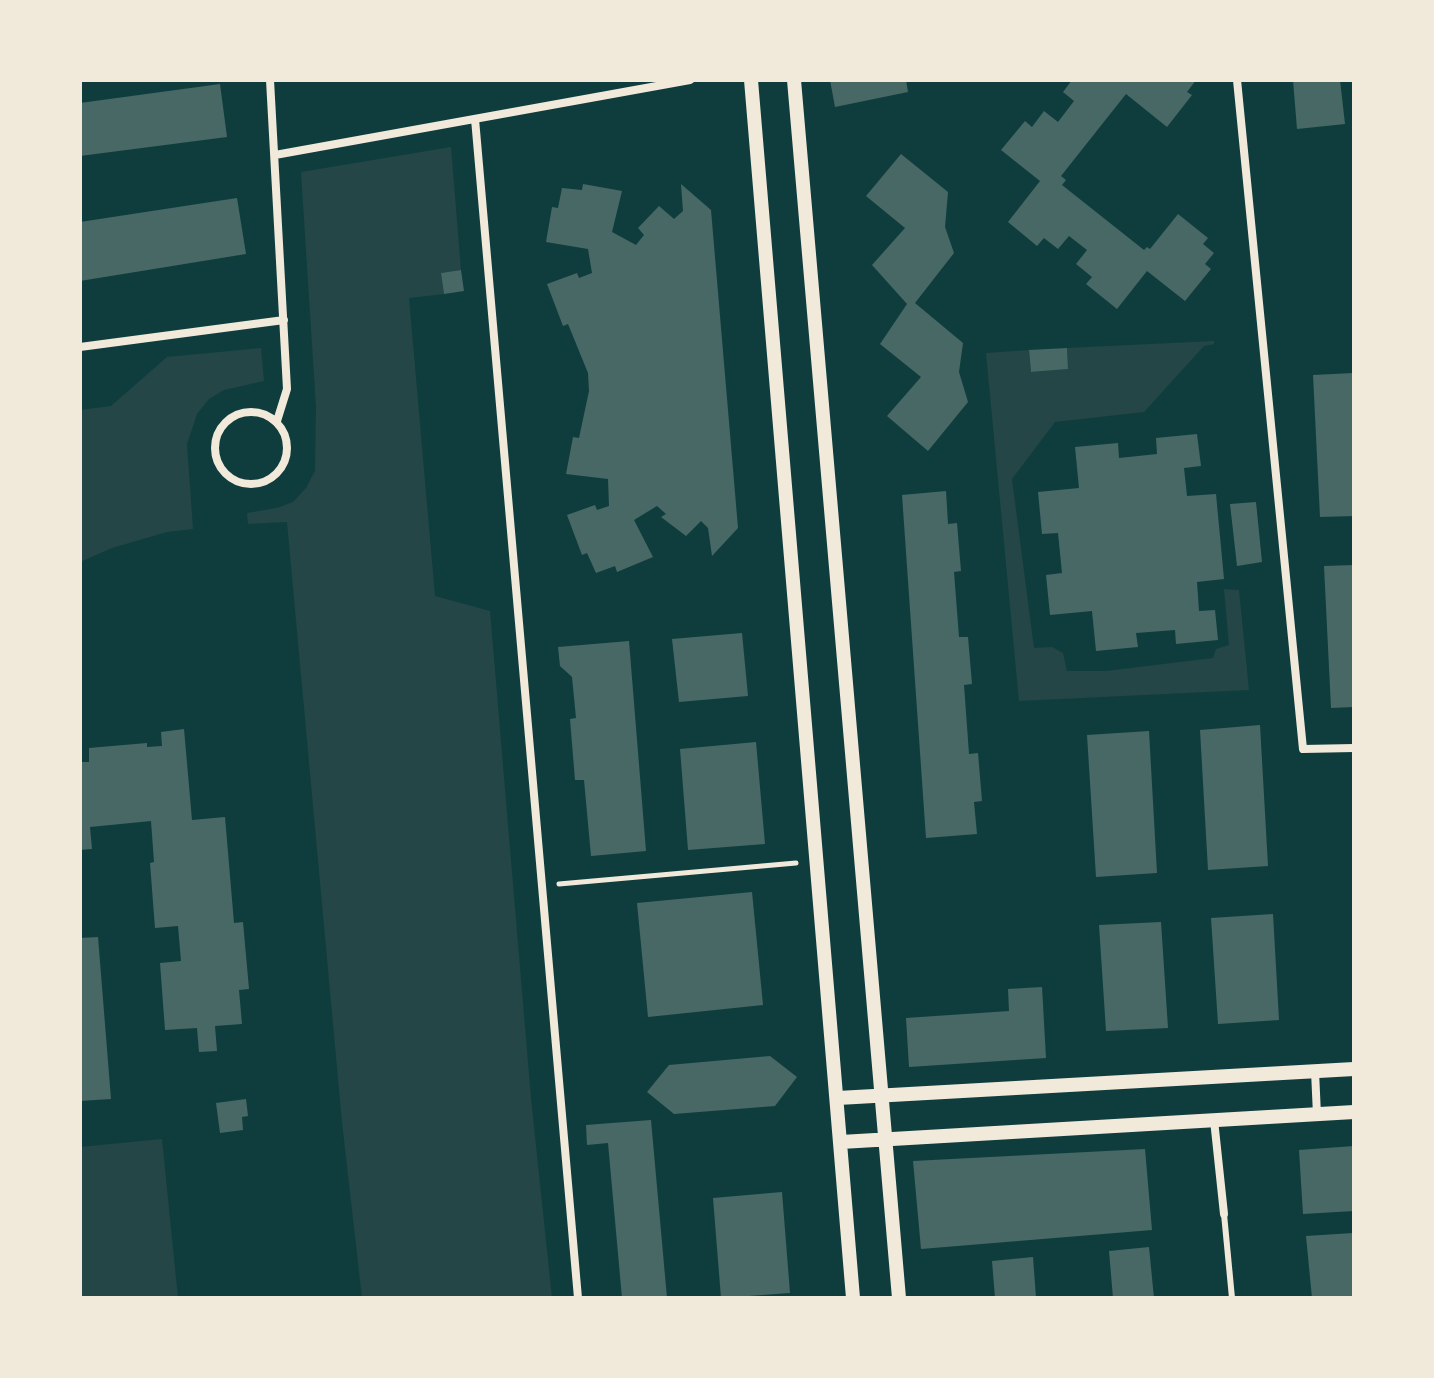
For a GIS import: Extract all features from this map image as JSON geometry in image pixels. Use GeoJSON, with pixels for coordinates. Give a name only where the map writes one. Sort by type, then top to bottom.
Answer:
{"type":"FeatureCollection","features":[{"type":"Feature","properties":{"kind":"street"},"geometry":{"type":"LineString","coordinates":[[270,80],[287,389],[277,421]]}},
{"type":"Feature","properties":{"kind":"street"},"geometry":{"type":"LineString","coordinates":[[275,155],[690,80]]}},
{"type":"Feature","properties":{"kind":"street"},"geometry":{"type":"LineString","coordinates":[[751,80],[853,1298]]}},
{"type":"Feature","properties":{"kind":"street"},"geometry":{"type":"LineString","coordinates":[[794,80],[899,1298]]}},
{"type":"Feature","properties":{"kind":"street"},"geometry":{"type":"LineString","coordinates":[[1237,80],[1303,749],[1354,748]]}},
{"type":"Feature","properties":{"kind":"street"},"geometry":{"type":"LineString","coordinates":[[475,119],[578,1298]]}},
{"type":"Feature","properties":{"kind":"street"},"geometry":{"type":"LineString","coordinates":[[80,347],[284,320]]}},
{"type":"Feature","properties":{"kind":"street"},"geometry":{"type":"LineString","coordinates":[[255,412],[277,421],[286,435],[288,451],[283,467],[272,478],[256,484],[240,483],[226,475],[217,461],[215,445],[220,429],[231,417],[255,412]]}},
{"type":"Feature","properties":{"kind":"street"},"geometry":{"type":"LineString","coordinates":[[838,1098],[1354,1069]]}},
{"type":"Feature","properties":{"kind":"street"},"geometry":{"type":"LineString","coordinates":[[1315,1071],[1317,1115]]}},
{"type":"Feature","properties":{"kind":"street"},"geometry":{"type":"LineString","coordinates":[[841,1142],[1354,1112]]}},
{"type":"Feature","properties":{"kind":"street"},"geometry":{"type":"LineString","coordinates":[[1214,1120],[1224,1214]]}},
{"type":"Feature","properties":{"kind":"lane"},"geometry":{"type":"LineString","coordinates":[[1224,1214],[1232,1298]]}},
{"type":"Feature","properties":{"kind":"path"},"geometry":{"type":"LineString","coordinates":[[542,885],[817,861]]}},
{"type":"Feature","properties":{"kind":"shaded area"},"geometry":{"type":"Polygon","coordinates":[[[451,147],[461,270],[441,273],[444,294],[409,298],[435,596],[490,611],[531,1098],[552,1298],[362,1298],[342,1122],[287,522],[248,524],[247,513],[293,502],[306,488],[315,471],[316,407],[301,172],[451,147]]]}},
{"type":"Feature","properties":{"kind":"shaded area"},"geometry":{"type":"Polygon","coordinates":[[[1214,341],[1214,344],[1204,346],[1144,412],[1055,422],[1012,479],[1034,648],[1052,647],[1063,653],[1067,671],[1106,671],[1213,658],[1216,649],[1229,645],[1224,589],[1239,590],[1249,690],[1019,701],[986,353],[1029,350],[1031,372],[1068,369],[1067,348],[1214,341]]]}},
{"type":"Feature","properties":{"kind":"shaded area"},"geometry":{"type":"Polygon","coordinates":[[[261,348],[264,381],[224,390],[209,399],[197,414],[187,444],[193,529],[167,532],[112,548],[80,562],[80,410],[111,406],[167,357],[261,348]]]}},
{"type":"Feature","properties":{"kind":"shaded area"},"geometry":{"type":"Polygon","coordinates":[[[162,1139],[178,1298],[80,1298],[80,1147],[162,1139]]]}},
{"type":"Feature","properties":{"kind":"building"},"geometry":{"type":"Polygon","coordinates":[[[830,80],[906,80],[908,92],[835,107],[830,80]]]}},
{"type":"Feature","properties":{"kind":"building"},"geometry":{"type":"Polygon","coordinates":[[[1072,80],[1196,80],[1187,92],[1192,95],[1167,127],[1126,94],[1061,176],[1066,180],[1062,185],[1144,250],[1147,247],[1150,249],[1178,214],[1208,238],[1203,244],[1214,253],[1205,264],[1211,269],[1185,301],[1147,271],[1117,309],[1086,284],[1092,277],[1076,264],[1087,250],[1069,236],[1058,249],[1044,238],[1037,246],[1008,222],[1040,181],[1001,150],[1025,121],[1032,127],[1044,111],[1058,122],[1074,101],[1063,92],[1072,80]]]}},
{"type":"Feature","properties":{"kind":"building"},"geometry":{"type":"Polygon","coordinates":[[[1293,80],[1340,80],[1345,124],[1297,129],[1293,80]]]}},
{"type":"Feature","properties":{"kind":"building"},"geometry":{"type":"Polygon","coordinates":[[[220,84],[227,137],[80,156],[80,103],[220,84]]]}},
{"type":"Feature","properties":{"kind":"building"},"geometry":{"type":"Polygon","coordinates":[[[901,154],[948,192],[945,227],[954,253],[915,303],[963,343],[959,372],[968,402],[928,451],[887,416],[921,377],[880,344],[907,304],[872,265],[905,228],[866,196],[901,154]]]}},
{"type":"Feature","properties":{"kind":"building"},"geometry":{"type":"Polygon","coordinates":[[[583,184],[622,191],[612,232],[636,245],[644,235],[638,228],[659,206],[674,219],[683,211],[681,184],[711,210],[738,528],[712,556],[708,528],[701,521],[686,536],[661,517],[666,514],[657,506],[634,520],[653,557],[617,572],[615,566],[596,573],[587,553],[582,555],[567,515],[595,505],[597,510],[609,506],[608,479],[566,474],[573,437],[579,438],[589,391],[588,373],[568,324],[563,326],[547,284],[577,273],[579,278],[592,273],[588,249],[546,242],[552,207],[558,208],[562,188],[582,190],[583,184]]]}},
{"type":"Feature","properties":{"kind":"building"},"geometry":{"type":"Polygon","coordinates":[[[237,198],[246,254],[80,281],[80,222],[237,198]]]}},
{"type":"Feature","properties":{"kind":"building"},"geometry":{"type":"Polygon","coordinates":[[[461,270],[464,291],[444,294],[441,273],[461,270]]]}},
{"type":"Feature","properties":{"kind":"building"},"geometry":{"type":"Polygon","coordinates":[[[1067,348],[1068,369],[1031,372],[1029,350],[1067,348]]]}},
{"type":"Feature","properties":{"kind":"building"},"geometry":{"type":"Polygon","coordinates":[[[1354,373],[1354,516],[1320,517],[1313,375],[1354,373]]]}},
{"type":"Feature","properties":{"kind":"building"},"geometry":{"type":"Polygon","coordinates":[[[1197,434],[1201,466],[1184,468],[1187,496],[1216,494],[1224,579],[1197,582],[1199,611],[1215,610],[1218,640],[1176,644],[1175,630],[1136,633],[1138,647],[1096,651],[1092,611],[1050,615],[1046,575],[1062,573],[1058,533],[1042,534],[1038,492],[1079,488],[1075,447],[1118,443],[1119,458],[1157,454],[1156,438],[1197,434]]]}},
{"type":"Feature","properties":{"kind":"building"},"geometry":{"type":"Polygon","coordinates":[[[946,491],[948,524],[957,523],[961,571],[954,572],[959,637],[968,637],[972,684],[964,685],[969,754],[978,753],[982,801],[974,802],[977,834],[926,838],[902,495],[946,491]]]}},
{"type":"Feature","properties":{"kind":"building"},"geometry":{"type":"Polygon","coordinates":[[[1256,502],[1262,562],[1237,566],[1230,504],[1256,502]]]}},
{"type":"Feature","properties":{"kind":"building"},"geometry":{"type":"Polygon","coordinates":[[[1354,565],[1354,707],[1331,708],[1324,566],[1354,565]]]}},
{"type":"Feature","properties":{"kind":"building"},"geometry":{"type":"Polygon","coordinates":[[[742,633],[748,696],[679,702],[672,639],[742,633]]]}},
{"type":"Feature","properties":{"kind":"building"},"geometry":{"type":"Polygon","coordinates":[[[629,641],[646,851],[591,856],[584,780],[575,780],[570,719],[576,718],[572,677],[560,666],[558,647],[629,641]]]}},
{"type":"Feature","properties":{"kind":"building"},"geometry":{"type":"Polygon","coordinates":[[[1260,725],[1268,866],[1208,870],[1200,730],[1260,725]]]}},
{"type":"Feature","properties":{"kind":"building"},"geometry":{"type":"Polygon","coordinates":[[[184,729],[192,820],[225,817],[234,923],[243,922],[249,989],[239,990],[242,1024],[215,1026],[217,1051],[199,1052],[197,1028],[165,1030],[160,963],[181,961],[178,926],[155,928],[150,863],[154,862],[151,821],[90,827],[92,849],[80,850],[80,762],[89,762],[89,748],[147,743],[147,747],[162,746],[161,732],[184,729]]]}},
{"type":"Feature","properties":{"kind":"building"},"geometry":{"type":"Polygon","coordinates":[[[1149,731],[1157,873],[1096,877],[1087,735],[1149,731]]]}},
{"type":"Feature","properties":{"kind":"building"},"geometry":{"type":"Polygon","coordinates":[[[756,742],[765,844],[688,850],[680,749],[756,742]]]}},
{"type":"Feature","properties":{"kind":"building"},"geometry":{"type":"Polygon","coordinates":[[[752,892],[763,1005],[648,1017],[637,903],[752,892]]]}},
{"type":"Feature","properties":{"kind":"building"},"geometry":{"type":"Polygon","coordinates":[[[1273,914],[1279,1020],[1218,1024],[1211,918],[1273,914]]]}},
{"type":"Feature","properties":{"kind":"building"},"geometry":{"type":"Polygon","coordinates":[[[1161,922],[1168,1028],[1106,1031],[1099,925],[1161,922]]]}},
{"type":"Feature","properties":{"kind":"building"},"geometry":{"type":"Polygon","coordinates":[[[98,937],[111,1099],[80,1101],[80,938],[98,937]]]}},
{"type":"Feature","properties":{"kind":"building"},"geometry":{"type":"Polygon","coordinates":[[[1042,987],[1046,1058],[909,1067],[906,1018],[1009,1011],[1008,989],[1042,987]]]}},
{"type":"Feature","properties":{"kind":"building"},"geometry":{"type":"Polygon","coordinates":[[[770,1056],[797,1077],[775,1106],[674,1114],[647,1092],[669,1065],[770,1056]]]}},
{"type":"Feature","properties":{"kind":"building"},"geometry":{"type":"Polygon","coordinates":[[[246,1099],[248,1116],[242,1117],[243,1130],[220,1133],[216,1103],[246,1099]]]}},
{"type":"Feature","properties":{"kind":"building"},"geometry":{"type":"Polygon","coordinates":[[[651,1120],[667,1298],[622,1298],[608,1143],[587,1145],[586,1125],[651,1120]]]}},
{"type":"Feature","properties":{"kind":"building"},"geometry":{"type":"Polygon","coordinates":[[[1354,1146],[1354,1211],[1303,1214],[1299,1150],[1354,1146]]]}},
{"type":"Feature","properties":{"kind":"building"},"geometry":{"type":"Polygon","coordinates":[[[1145,1149],[1152,1230],[921,1249],[913,1161],[1145,1149]]]}},
{"type":"Feature","properties":{"kind":"building"},"geometry":{"type":"Polygon","coordinates":[[[782,1192],[790,1293],[721,1298],[713,1198],[782,1192]]]}},
{"type":"Feature","properties":{"kind":"building"},"geometry":{"type":"Polygon","coordinates":[[[1353,1233],[1354,1298],[1312,1298],[1306,1236],[1353,1233]]]}},
{"type":"Feature","properties":{"kind":"building"},"geometry":{"type":"Polygon","coordinates":[[[1149,1247],[1154,1298],[1113,1298],[1109,1251],[1149,1247]]]}},
{"type":"Feature","properties":{"kind":"building"},"geometry":{"type":"Polygon","coordinates":[[[1033,1257],[1036,1298],[995,1298],[992,1261],[1033,1257]]]}}]}
